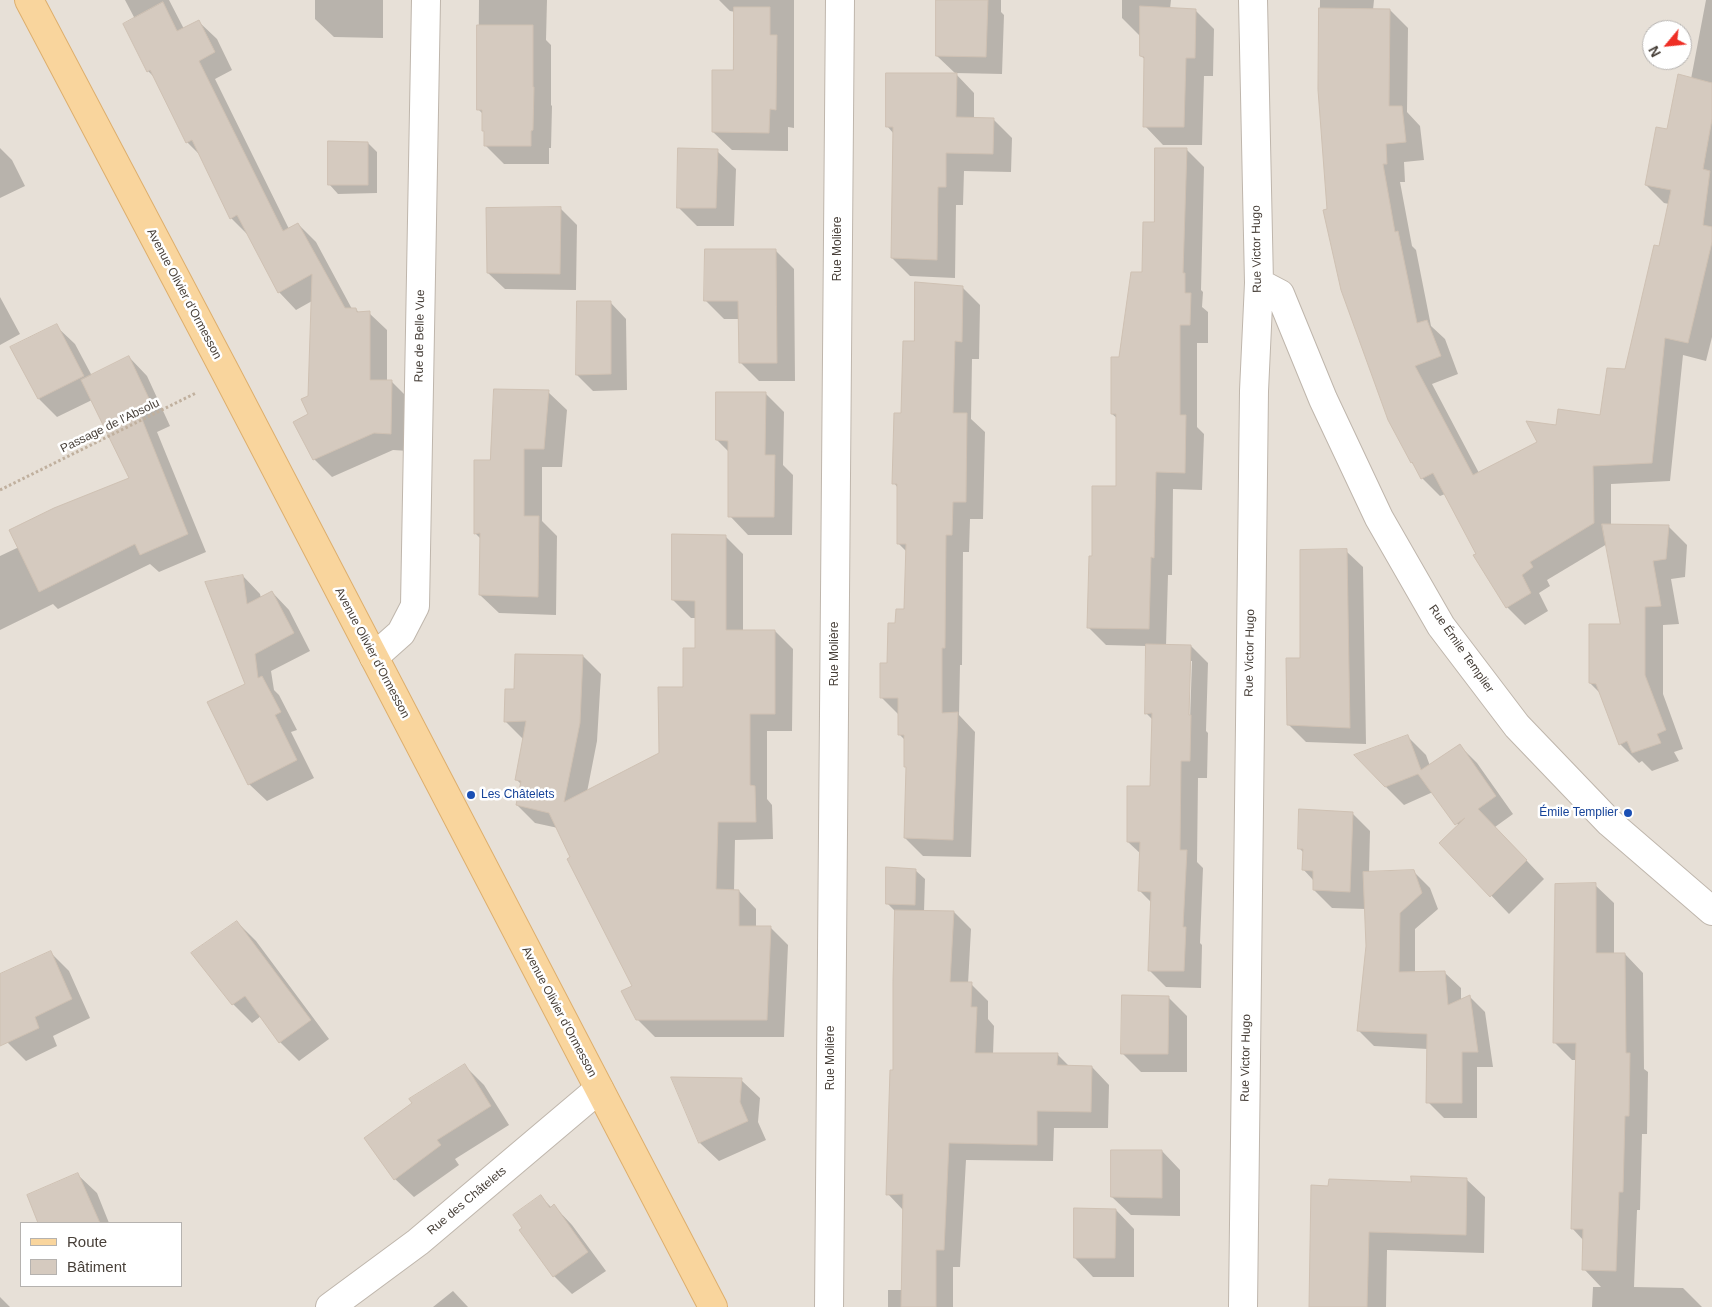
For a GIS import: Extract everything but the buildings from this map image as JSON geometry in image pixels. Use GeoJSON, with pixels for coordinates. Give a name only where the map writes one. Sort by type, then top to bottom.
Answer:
{"type":"FeatureCollection","features":[{"type":"Feature","properties":{"kind":"main road","name":"Avenue Olivier d'Ormesson"},"geometry":{"type":"LineString","coordinates":[[29,0],[228,377],[712,1307]]}},
{"type":"Feature","properties":{"kind":"street","name":"Rue de Belle Vue"},"geometry":{"type":"LineString","coordinates":[[374,657],[401,632],[414,606],[426,0]]}},
{"type":"Feature","properties":{"kind":"street","name":"Rue Molière"},"geometry":{"type":"LineString","coordinates":[[829,1307],[840,0]]}},
{"type":"Feature","properties":{"kind":"street","name":"Rue Victor Hugo"},"geometry":{"type":"LineString","coordinates":[[1243,1307],[1254,391],[1259,283],[1253,0]]}},
{"type":"Feature","properties":{"kind":"street","name":"Rue Émile Templier"},"geometry":{"type":"LineString","coordinates":[[1259,283],[1280,294],[1323,399],[1379,518],[1441,626],[1523,733],[1610,823],[1712,911]]}},
{"type":"Feature","properties":{"kind":"street","name":"Rue des Châtelets"},"geometry":{"type":"LineString","coordinates":[[330,1307],[418,1242],[599,1088]]}},
{"type":"Feature","properties":{"kind":"path","name":"Passage de l'Absolu"},"geometry":{"type":"LineString","coordinates":[[0,490],[228,377]]}},
{"type":"Feature","properties":{"kind":"shaded area"},"geometry":{"type":"Polygon","coordinates":[[[0,0],[1712,0],[1712,1307],[0,1307],[0,0]]]}},
{"type":"Feature","properties":{"kind":"place","name":"Les Châtelets"},"geometry":{"type":"Point","coordinates":[471,795]}},
{"type":"Feature","properties":{"kind":"place","name":"Émile Templier"},"geometry":{"type":"Point","coordinates":[1628,813]}}]}
